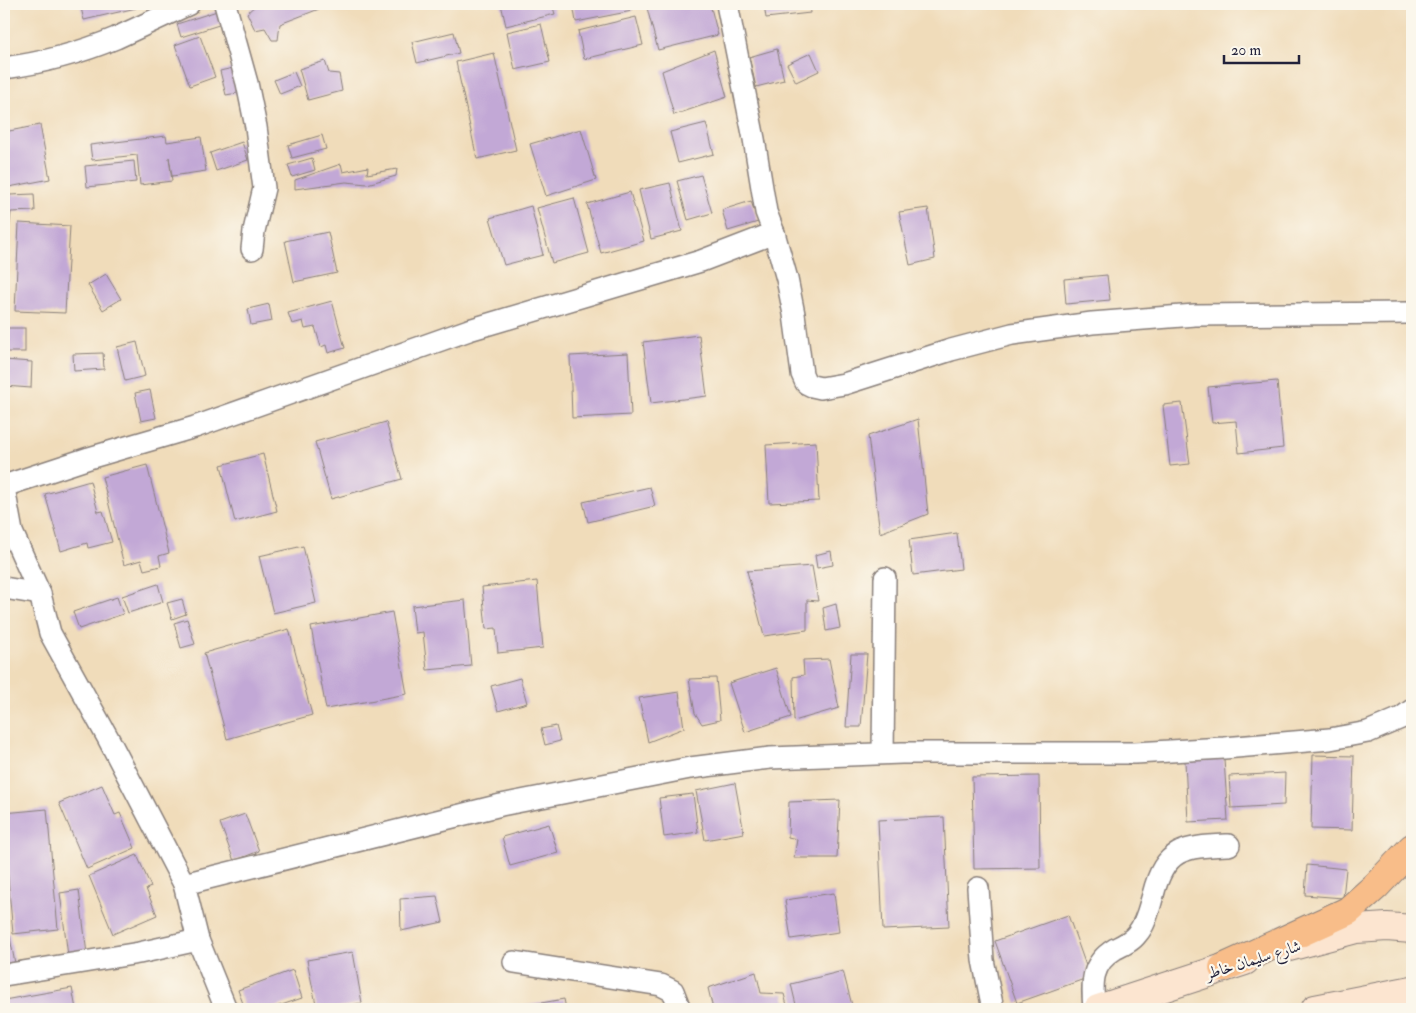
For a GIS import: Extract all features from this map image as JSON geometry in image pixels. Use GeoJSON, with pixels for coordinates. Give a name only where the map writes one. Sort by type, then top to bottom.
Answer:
{"type":"FeatureCollection","features":[{"type":"Feature","properties":{"kind":"highway"},"geometry":{"type":"LineString","coordinates":[[1223,968],[1348,911],[1376,886],[1412,848]]}},
{"type":"Feature","properties":{"kind":"main road","name":"شارع سليمان خاطر"},"geometry":{"type":"LineString","coordinates":[[1098,1009],[1315,939],[1356,929],[1387,927],[1412,929]]}},
{"type":"Feature","properties":{"kind":"main road"},"geometry":{"type":"LineString","coordinates":[[1315,1009],[1412,990]]}},
{"type":"Feature","properties":{"kind":"street"},"geometry":{"type":"LineString","coordinates":[[4,68],[26,65],[82,51],[189,4]]}},
{"type":"Feature","properties":{"kind":"street"},"geometry":{"type":"LineString","coordinates":[[225,4],[247,84],[256,127],[264,188],[254,231],[252,249]]}},
{"type":"Feature","properties":{"kind":"street"},"geometry":{"type":"LineString","coordinates":[[727,4],[766,212],[774,233],[792,306],[802,374],[806,383],[812,386],[821,388],[844,384],[951,350],[1012,334],[1092,323],[1195,314],[1412,313]]}},
{"type":"Feature","properties":{"kind":"street"},"geometry":{"type":"LineString","coordinates":[[226,1009],[198,940],[184,884],[108,738],[50,633],[40,594],[12,532],[4,487],[89,458],[195,427],[469,330],[701,261],[774,233]]}},
{"type":"Feature","properties":{"kind":"street"},"geometry":{"type":"LineString","coordinates":[[883,753],[885,578]]}},
{"type":"Feature","properties":{"kind":"street"},"geometry":{"type":"LineString","coordinates":[[4,588],[40,594]]}},
{"type":"Feature","properties":{"kind":"street"},"geometry":{"type":"LineString","coordinates":[[184,884],[500,804],[690,768],[770,758],[883,753],[1135,753],[1224,748],[1330,739],[1368,732],[1401,718],[1412,710]]}},
{"type":"Feature","properties":{"kind":"street"},"geometry":{"type":"LineString","coordinates":[[1094,1009],[1093,988],[1096,967],[1113,950],[1136,937],[1141,929],[1160,871],[1184,848],[1229,845]]}},
{"type":"Feature","properties":{"kind":"street"},"geometry":{"type":"LineString","coordinates":[[978,888],[984,960],[993,1009]]}},
{"type":"Feature","properties":{"kind":"street"},"geometry":{"type":"LineString","coordinates":[[4,975],[139,953],[198,940]]}},
{"type":"Feature","properties":{"kind":"street"},"geometry":{"type":"LineString","coordinates":[[514,962],[661,985],[673,991],[680,1009]]}},
{"type":"Feature","properties":{"kind":"building"},"geometry":{"type":"Polygon","coordinates":[[[80,4],[135,4],[136,8],[84,20],[80,4]]]}},
{"type":"Feature","properties":{"kind":"building"},"geometry":{"type":"Polygon","coordinates":[[[257,4],[324,4],[319,9],[280,24],[278,40],[272,40],[265,28],[255,30],[247,13],[257,4]]]}},
{"type":"Feature","properties":{"kind":"building"},"geometry":{"type":"Polygon","coordinates":[[[501,4],[552,4],[555,14],[506,26],[501,4]]]}},
{"type":"Feature","properties":{"kind":"building"},"geometry":{"type":"Polygon","coordinates":[[[573,4],[631,4],[632,11],[576,22],[573,4]]]}},
{"type":"Feature","properties":{"kind":"building"},"geometry":{"type":"Polygon","coordinates":[[[646,4],[710,4],[718,35],[658,50],[646,4]]]}},
{"type":"Feature","properties":{"kind":"building"},"geometry":{"type":"Polygon","coordinates":[[[764,4],[809,4],[810,13],[766,18],[764,4]]]}},
{"type":"Feature","properties":{"kind":"building"},"geometry":{"type":"Polygon","coordinates":[[[217,11],[222,24],[181,37],[177,24],[217,11]]]}},
{"type":"Feature","properties":{"kind":"building"},"geometry":{"type":"Polygon","coordinates":[[[636,17],[643,45],[584,59],[578,31],[636,17]]]}},
{"type":"Feature","properties":{"kind":"building"},"geometry":{"type":"Polygon","coordinates":[[[541,24],[550,62],[515,70],[507,32],[541,24]]]}},
{"type":"Feature","properties":{"kind":"building"},"geometry":{"type":"Polygon","coordinates":[[[454,32],[459,53],[417,63],[412,42],[454,32]]]}},
{"type":"Feature","properties":{"kind":"building"},"geometry":{"type":"Polygon","coordinates":[[[200,36],[215,77],[190,86],[175,45],[200,36]]]}},
{"type":"Feature","properties":{"kind":"building"},"geometry":{"type":"Polygon","coordinates":[[[777,49],[784,80],[756,87],[749,57],[777,49]]]}},
{"type":"Feature","properties":{"kind":"building"},"geometry":{"type":"Polygon","coordinates":[[[714,50],[727,97],[674,115],[662,71],[714,50]]]}},
{"type":"Feature","properties":{"kind":"building"},"geometry":{"type":"Polygon","coordinates":[[[494,53],[516,150],[477,159],[456,62],[494,53]]]}},
{"type":"Feature","properties":{"kind":"building"},"geometry":{"type":"Polygon","coordinates":[[[811,53],[819,71],[796,82],[787,64],[811,53]]]}},
{"type":"Feature","properties":{"kind":"building"},"geometry":{"type":"Polygon","coordinates":[[[325,61],[329,73],[339,74],[342,91],[308,100],[299,69],[325,61]]]}},
{"type":"Feature","properties":{"kind":"building"},"geometry":{"type":"Polygon","coordinates":[[[237,67],[243,92],[226,95],[220,71],[237,67]]]}},
{"type":"Feature","properties":{"kind":"building"},"geometry":{"type":"Polygon","coordinates":[[[294,72],[300,86],[280,94],[274,80],[294,72]]]}},
{"type":"Feature","properties":{"kind":"building"},"geometry":{"type":"Polygon","coordinates":[[[706,123],[714,154],[678,163],[670,132],[706,123]]]}},
{"type":"Feature","properties":{"kind":"building"},"geometry":{"type":"Polygon","coordinates":[[[40,125],[50,179],[4,188],[4,132],[40,125]]]}},
{"type":"Feature","properties":{"kind":"building"},"geometry":{"type":"Polygon","coordinates":[[[581,129],[596,180],[546,196],[530,144],[581,129]]]}},
{"type":"Feature","properties":{"kind":"building"},"geometry":{"type":"Polygon","coordinates":[[[322,135],[326,149],[292,158],[288,145],[322,135]]]}},
{"type":"Feature","properties":{"kind":"building"},"geometry":{"type":"Polygon","coordinates":[[[166,136],[167,142],[201,137],[206,171],[172,176],[169,157],[172,181],[140,185],[137,155],[92,160],[90,145],[166,136]]]}},
{"type":"Feature","properties":{"kind":"building"},"geometry":{"type":"Polygon","coordinates":[[[242,142],[248,160],[216,171],[210,153],[242,142]]]}},
{"type":"Feature","properties":{"kind":"building"},"geometry":{"type":"Polygon","coordinates":[[[312,158],[315,170],[292,177],[288,165],[312,158]]]}},
{"type":"Feature","properties":{"kind":"building"},"geometry":{"type":"Polygon","coordinates":[[[134,161],[136,182],[87,187],[85,166],[134,161]]]}},
{"type":"Feature","properties":{"kind":"building"},"geometry":{"type":"Polygon","coordinates":[[[341,164],[343,172],[368,167],[367,174],[397,169],[396,176],[367,184],[346,182],[295,189],[295,180],[341,164]]]}},
{"type":"Feature","properties":{"kind":"building"},"geometry":{"type":"Polygon","coordinates":[[[701,175],[712,213],[688,220],[677,181],[701,175]]]}},
{"type":"Feature","properties":{"kind":"building"},"geometry":{"type":"Polygon","coordinates":[[[670,183],[682,231],[651,239],[639,190],[670,183]]]}},
{"type":"Feature","properties":{"kind":"building"},"geometry":{"type":"Polygon","coordinates":[[[630,192],[644,241],[601,253],[587,204],[630,192]]]}},
{"type":"Feature","properties":{"kind":"building"},"geometry":{"type":"Polygon","coordinates":[[[34,194],[35,211],[11,212],[7,250],[4,251],[4,208],[7,208],[10,195],[34,194]]]}},
{"type":"Feature","properties":{"kind":"building"},"geometry":{"type":"Polygon","coordinates":[[[574,198],[589,253],[552,263],[537,208],[574,198]]]}},
{"type":"Feature","properties":{"kind":"building"},"geometry":{"type":"Polygon","coordinates":[[[751,201],[758,222],[728,231],[722,210],[751,201]]]}},
{"type":"Feature","properties":{"kind":"building"},"geometry":{"type":"Polygon","coordinates":[[[531,206],[543,255],[504,265],[490,218],[531,206]]]}},
{"type":"Feature","properties":{"kind":"building"},"geometry":{"type":"Polygon","coordinates":[[[928,208],[935,259],[910,265],[899,212],[928,208]]]}},
{"type":"Feature","properties":{"kind":"building"},"geometry":{"type":"Polygon","coordinates":[[[19,223],[70,226],[65,313],[15,311],[19,223]]]}},
{"type":"Feature","properties":{"kind":"building"},"geometry":{"type":"Polygon","coordinates":[[[328,232],[337,273],[294,282],[285,241],[328,232]]]}},
{"type":"Feature","properties":{"kind":"building"},"geometry":{"type":"Polygon","coordinates":[[[106,274],[121,299],[103,310],[88,285],[106,274]]]}},
{"type":"Feature","properties":{"kind":"building"},"geometry":{"type":"Polygon","coordinates":[[[1107,275],[1110,300],[1066,304],[1064,279],[1107,275]]]}},
{"type":"Feature","properties":{"kind":"building"},"geometry":{"type":"Polygon","coordinates":[[[332,301],[345,348],[328,353],[326,345],[321,347],[315,327],[305,329],[303,321],[292,324],[288,313],[332,301]]]}},
{"type":"Feature","properties":{"kind":"building"},"geometry":{"type":"Polygon","coordinates":[[[269,304],[272,321],[251,325],[248,309],[269,304]]]}},
{"type":"Feature","properties":{"kind":"building"},"geometry":{"type":"Polygon","coordinates":[[[4,328],[25,328],[25,352],[4,352],[4,328]]]}},
{"type":"Feature","properties":{"kind":"building"},"geometry":{"type":"Polygon","coordinates":[[[699,335],[707,396],[651,403],[643,342],[699,335]]]}},
{"type":"Feature","properties":{"kind":"building"},"geometry":{"type":"Polygon","coordinates":[[[137,342],[145,376],[125,381],[117,347],[137,342]]]}},
{"type":"Feature","properties":{"kind":"building"},"geometry":{"type":"Polygon","coordinates":[[[103,353],[104,369],[74,371],[73,354],[103,353]]]}},
{"type":"Feature","properties":{"kind":"building"},"geometry":{"type":"Polygon","coordinates":[[[628,353],[631,415],[572,418],[570,356],[628,353]]]}},
{"type":"Feature","properties":{"kind":"building"},"geometry":{"type":"Polygon","coordinates":[[[4,360],[32,362],[31,388],[4,386],[4,360]]]}},
{"type":"Feature","properties":{"kind":"building"},"geometry":{"type":"Polygon","coordinates":[[[1277,381],[1283,448],[1239,453],[1236,421],[1212,423],[1208,387],[1277,381]]]}},
{"type":"Feature","properties":{"kind":"building"},"geometry":{"type":"Polygon","coordinates":[[[150,390],[156,418],[141,421],[135,393],[150,390]]]}},
{"type":"Feature","properties":{"kind":"building"},"geometry":{"type":"Polygon","coordinates":[[[1182,403],[1190,464],[1170,466],[1163,405],[1182,403]]]}},
{"type":"Feature","properties":{"kind":"building"},"geometry":{"type":"Polygon","coordinates":[[[918,419],[928,514],[880,533],[868,436],[918,419]]]}},
{"type":"Feature","properties":{"kind":"building"},"geometry":{"type":"Polygon","coordinates":[[[386,422],[402,479],[331,499],[315,442],[386,422]]]}},
{"type":"Feature","properties":{"kind":"building"},"geometry":{"type":"Polygon","coordinates":[[[816,442],[819,501],[769,503],[766,445],[816,442]]]}},
{"type":"Feature","properties":{"kind":"building"},"geometry":{"type":"Polygon","coordinates":[[[263,454],[277,511],[235,522],[221,465],[263,454]]]}},
{"type":"Feature","properties":{"kind":"building"},"geometry":{"type":"Polygon","coordinates":[[[147,465],[169,553],[159,556],[161,566],[144,570],[141,560],[124,565],[102,477],[147,465]]]}},
{"type":"Feature","properties":{"kind":"building"},"geometry":{"type":"Polygon","coordinates":[[[90,481],[98,512],[103,511],[112,542],[88,548],[87,543],[61,551],[45,494],[90,481]]]}},
{"type":"Feature","properties":{"kind":"building"},"geometry":{"type":"Polygon","coordinates":[[[650,487],[655,506],[588,522],[583,502],[650,487]]]}},
{"type":"Feature","properties":{"kind":"building"},"geometry":{"type":"Polygon","coordinates":[[[957,533],[961,569],[913,575],[909,540],[957,533]]]}},
{"type":"Feature","properties":{"kind":"building"},"geometry":{"type":"Polygon","coordinates":[[[303,546],[316,603],[273,613],[259,556],[303,546]]]}},
{"type":"Feature","properties":{"kind":"building"},"geometry":{"type":"Polygon","coordinates":[[[831,551],[833,565],[817,568],[815,555],[831,551]]]}},
{"type":"Feature","properties":{"kind":"building"},"geometry":{"type":"Polygon","coordinates":[[[812,566],[818,601],[807,600],[807,630],[764,636],[747,571],[812,566]]]}},
{"type":"Feature","properties":{"kind":"building"},"geometry":{"type":"Polygon","coordinates":[[[537,581],[543,648],[498,653],[496,628],[486,629],[482,587],[537,581]]]}},
{"type":"Feature","properties":{"kind":"building"},"geometry":{"type":"Polygon","coordinates":[[[158,584],[163,602],[128,613],[122,596],[158,584]]]}},
{"type":"Feature","properties":{"kind":"building"},"geometry":{"type":"Polygon","coordinates":[[[117,597],[123,614],[79,629],[73,612],[117,597]]]}},
{"type":"Feature","properties":{"kind":"building"},"geometry":{"type":"Polygon","coordinates":[[[182,599],[186,614],[172,619],[167,603],[182,599]]]}},
{"type":"Feature","properties":{"kind":"building"},"geometry":{"type":"Polygon","coordinates":[[[465,600],[471,666],[427,670],[423,632],[415,633],[412,606],[465,600]]]}},
{"type":"Feature","properties":{"kind":"building"},"geometry":{"type":"Polygon","coordinates":[[[836,604],[840,628],[826,631],[823,608],[836,604]]]}},
{"type":"Feature","properties":{"kind":"building"},"geometry":{"type":"Polygon","coordinates":[[[392,612],[407,694],[326,709],[311,627],[392,612]]]}},
{"type":"Feature","properties":{"kind":"building"},"geometry":{"type":"Polygon","coordinates":[[[187,619],[195,644],[181,648],[174,623],[187,619]]]}},
{"type":"Feature","properties":{"kind":"building"},"geometry":{"type":"Polygon","coordinates":[[[289,629],[312,715],[227,739],[204,653],[289,629]]]}},
{"type":"Feature","properties":{"kind":"building"},"geometry":{"type":"Polygon","coordinates":[[[851,654],[867,654],[861,727],[846,727],[851,654]]]}},
{"type":"Feature","properties":{"kind":"building"},"geometry":{"type":"Polygon","coordinates":[[[829,659],[839,708],[794,721],[793,677],[804,675],[803,660],[829,659]]]}},
{"type":"Feature","properties":{"kind":"building"},"geometry":{"type":"Polygon","coordinates":[[[776,668],[791,717],[745,732],[729,683],[776,668]]]}},
{"type":"Feature","properties":{"kind":"building"},"geometry":{"type":"Polygon","coordinates":[[[520,678],[527,703],[498,711],[491,686],[520,678]]]}},
{"type":"Feature","properties":{"kind":"building"},"geometry":{"type":"Polygon","coordinates":[[[716,678],[720,720],[702,724],[695,713],[689,679],[716,678]]]}},
{"type":"Feature","properties":{"kind":"building"},"geometry":{"type":"Polygon","coordinates":[[[679,692],[684,728],[648,742],[639,698],[679,692]]]}},
{"type":"Feature","properties":{"kind":"building"},"geometry":{"type":"Polygon","coordinates":[[[556,726],[560,741],[545,745],[541,729],[556,726]]]}},
{"type":"Feature","properties":{"kind":"building"},"geometry":{"type":"Polygon","coordinates":[[[1313,755],[1354,756],[1352,830],[1311,829],[1313,755]]]}},
{"type":"Feature","properties":{"kind":"building"},"geometry":{"type":"Polygon","coordinates":[[[1224,759],[1228,820],[1188,822],[1185,761],[1224,759]]]}},
{"type":"Feature","properties":{"kind":"building"},"geometry":{"type":"Polygon","coordinates":[[[1285,773],[1284,805],[1231,808],[1229,776],[1285,773]]]}},
{"type":"Feature","properties":{"kind":"building"},"geometry":{"type":"Polygon","coordinates":[[[1039,776],[1040,868],[974,869],[972,777],[1039,776]]]}},
{"type":"Feature","properties":{"kind":"building"},"geometry":{"type":"Polygon","coordinates":[[[735,783],[744,833],[705,840],[696,791],[735,783]]]}},
{"type":"Feature","properties":{"kind":"building"},"geometry":{"type":"Polygon","coordinates":[[[102,785],[115,815],[120,813],[135,848],[87,869],[59,803],[102,785]]]}},
{"type":"Feature","properties":{"kind":"building"},"geometry":{"type":"Polygon","coordinates":[[[693,794],[698,832],[664,837],[659,798],[693,794]]]}},
{"type":"Feature","properties":{"kind":"building"},"geometry":{"type":"Polygon","coordinates":[[[840,800],[837,858],[794,858],[797,839],[788,837],[789,802],[840,800]]]}},
{"type":"Feature","properties":{"kind":"building"},"geometry":{"type":"Polygon","coordinates":[[[47,809],[58,929],[13,934],[4,834],[4,813],[47,809]]]}},
{"type":"Feature","properties":{"kind":"building"},"geometry":{"type":"Polygon","coordinates":[[[245,814],[259,851],[234,861],[220,823],[245,814]]]}},
{"type":"Feature","properties":{"kind":"building"},"geometry":{"type":"Polygon","coordinates":[[[944,817],[949,927],[883,930],[878,820],[944,817]]]}},
{"type":"Feature","properties":{"kind":"building"},"geometry":{"type":"Polygon","coordinates":[[[549,824],[558,853],[510,866],[502,837],[549,824]]]}},
{"type":"Feature","properties":{"kind":"building"},"geometry":{"type":"Polygon","coordinates":[[[137,855],[151,887],[146,889],[157,915],[113,934],[89,876],[137,855]]]}},
{"type":"Feature","properties":{"kind":"building"},"geometry":{"type":"Polygon","coordinates":[[[1307,865],[1346,869],[1343,898],[1305,895],[1307,865]]]}},
{"type":"Feature","properties":{"kind":"building"},"geometry":{"type":"Polygon","coordinates":[[[79,890],[87,954],[68,956],[60,893],[79,890]]]}},
{"type":"Feature","properties":{"kind":"building"},"geometry":{"type":"Polygon","coordinates":[[[834,893],[839,932],[791,939],[785,900],[834,893]]]}},
{"type":"Feature","properties":{"kind":"building"},"geometry":{"type":"Polygon","coordinates":[[[437,896],[443,922],[401,931],[400,899],[437,896]]]}},
{"type":"Feature","properties":{"kind":"building"},"geometry":{"type":"Polygon","coordinates":[[[1068,915],[1090,977],[1017,1003],[995,941],[1068,915]]]}},
{"type":"Feature","properties":{"kind":"building"},"geometry":{"type":"Polygon","coordinates":[[[9,933],[15,963],[4,965],[4,934],[9,933]]]}},
{"type":"Feature","properties":{"kind":"building"},"geometry":{"type":"Polygon","coordinates":[[[353,952],[362,1003],[329,1009],[317,1009],[307,960],[353,952]]]}},
{"type":"Feature","properties":{"kind":"building"},"geometry":{"type":"Polygon","coordinates":[[[293,970],[302,998],[270,1009],[245,1009],[238,990],[293,970]]]}},
{"type":"Feature","properties":{"kind":"building"},"geometry":{"type":"Polygon","coordinates":[[[843,971],[853,1009],[797,1009],[791,984],[843,971]]]}},
{"type":"Feature","properties":{"kind":"building"},"geometry":{"type":"Polygon","coordinates":[[[756,972],[761,993],[784,994],[788,1009],[713,1009],[708,988],[756,972]]]}},
{"type":"Feature","properties":{"kind":"building"},"geometry":{"type":"Polygon","coordinates":[[[72,988],[76,1009],[4,1009],[4,1000],[72,988]]]}},
{"type":"Feature","properties":{"kind":"building"},"geometry":{"type":"Polygon","coordinates":[[[564,999],[566,1009],[519,1009],[518,1007],[564,999]]]}}]}
